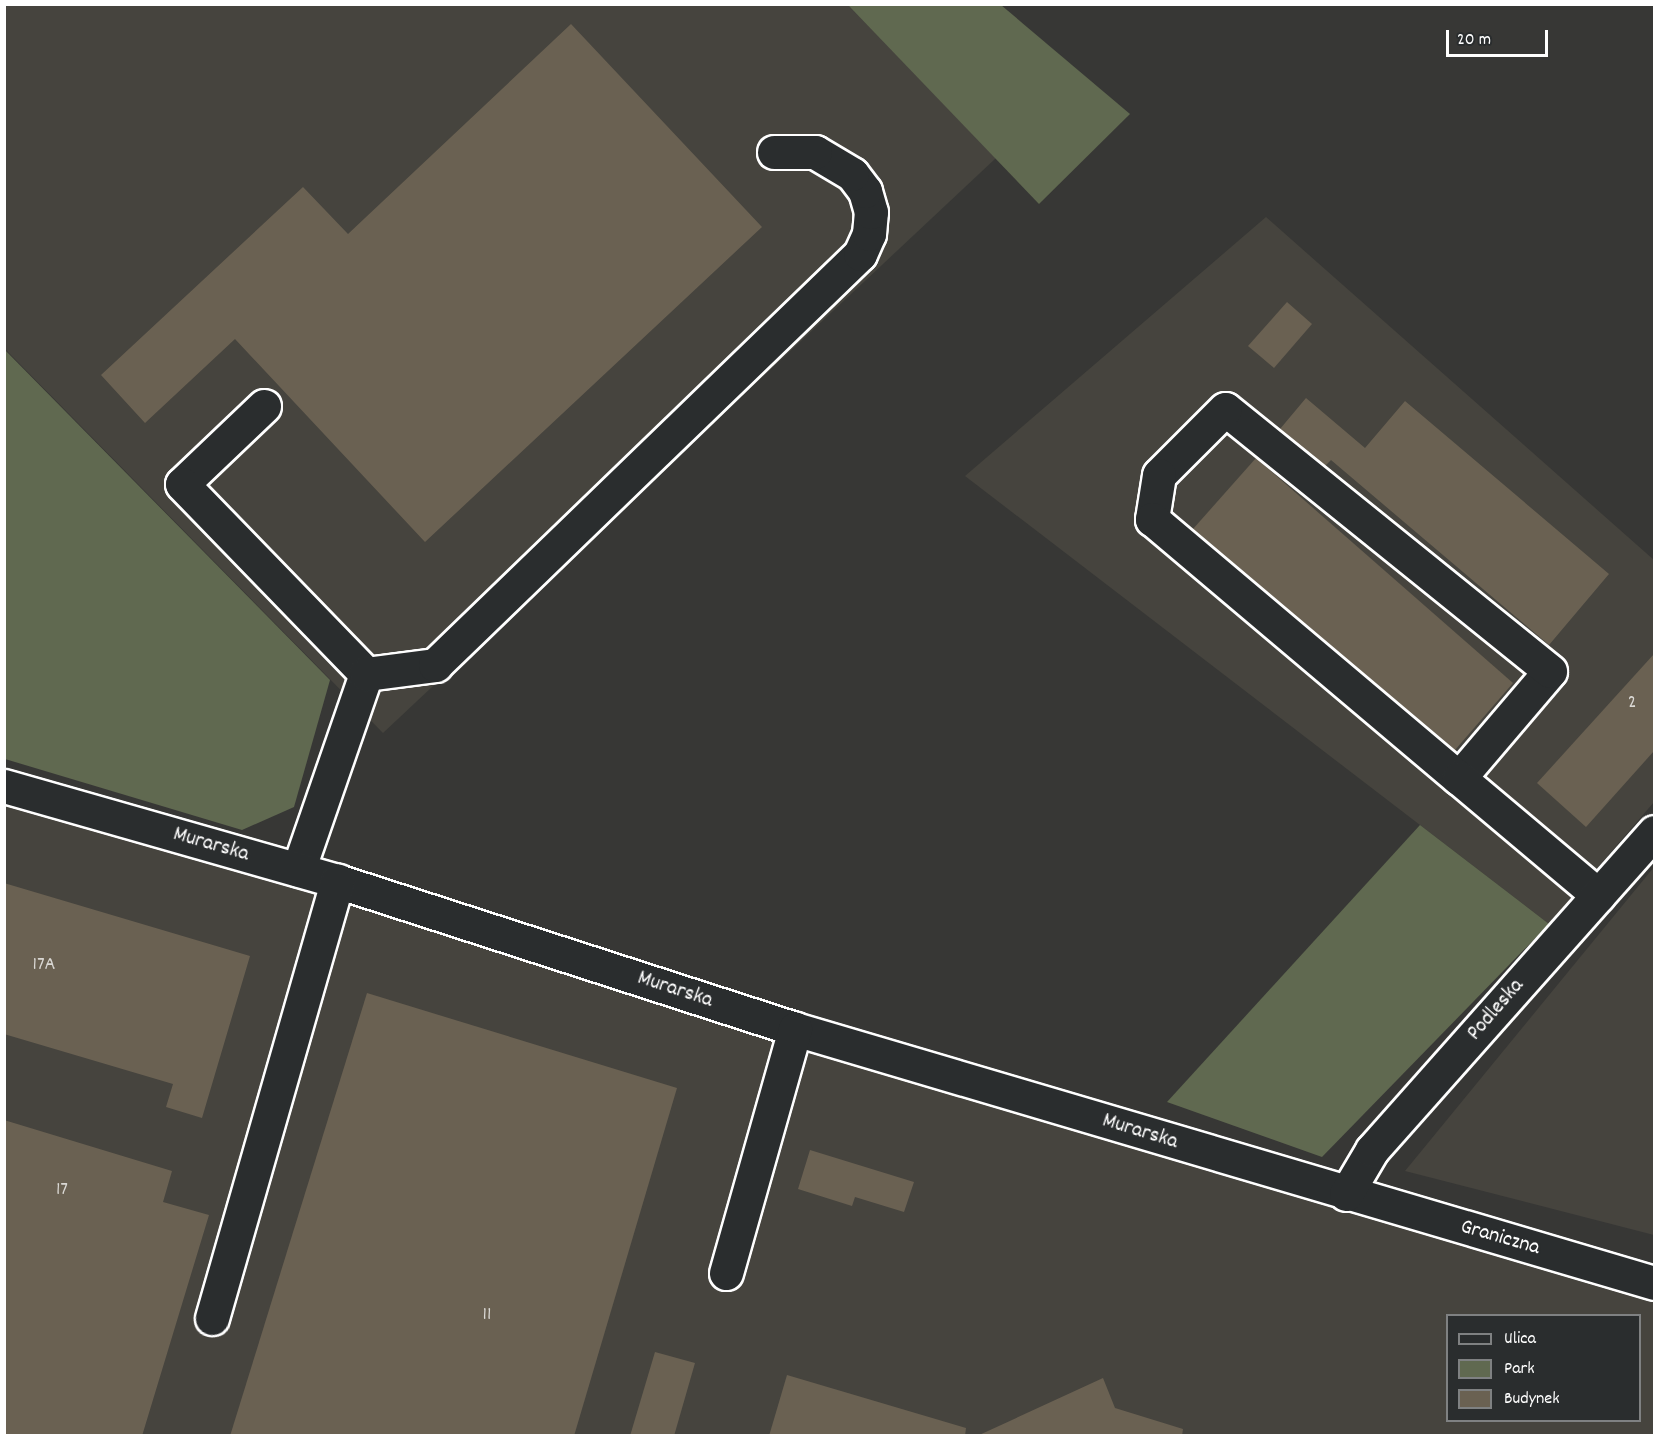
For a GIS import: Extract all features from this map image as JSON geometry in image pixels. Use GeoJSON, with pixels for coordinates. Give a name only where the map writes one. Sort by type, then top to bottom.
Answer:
{"type":"FeatureCollection","features":[{"type":"Feature","properties":{"kind":"street"},"geometry":{"type":"LineString","coordinates":[[366,674],[435,664],[860,254],[870,234],[871,212],[865,191],[852,174],[815,152],[774,152]]}},
{"type":"Feature","properties":{"kind":"street"},"geometry":{"type":"LineString","coordinates":[[264,406],[182,484],[366,674]]}},
{"type":"Feature","properties":{"kind":"street"},"geometry":{"type":"LineString","coordinates":[[1460,778],[1550,671],[1225,409],[1159,475],[1152,519],[1460,778],[1598,894]]}},
{"type":"Feature","properties":{"kind":"street"},"geometry":{"type":"LineString","coordinates":[[298,870],[366,674]]}},
{"type":"Feature","properties":{"kind":"street","name":"Murarska"},"geometry":{"type":"LineString","coordinates":[[4,786],[337,881],[795,1029],[1346,1194]]}},
{"type":"Feature","properties":{"kind":"street","name":"Podleska"},"geometry":{"type":"LineString","coordinates":[[1346,1194],[1372,1150],[1654,832]]}},
{"type":"Feature","properties":{"kind":"street"},"geometry":{"type":"LineString","coordinates":[[212,1318],[337,881]]}},
{"type":"Feature","properties":{"kind":"street"},"geometry":{"type":"LineString","coordinates":[[726,1273],[795,1029]]}},
{"type":"Feature","properties":{"kind":"street","name":"Graniczna"},"geometry":{"type":"LineString","coordinates":[[1346,1194],[1654,1283]]}},
{"type":"Feature","properties":{"kind":"shaded area"},"geometry":{"type":"Polygon","coordinates":[[[4,5],[848,5],[996,158],[383,733],[5,349],[4,5]]]}},
{"type":"Feature","properties":{"kind":"shaded area"},"geometry":{"type":"Polygon","coordinates":[[[1266,217],[1654,560],[1654,802],[1549,924],[965,476],[1266,217]]]}},
{"type":"Feature","properties":{"kind":"shaded area"},"geometry":{"type":"Polygon","coordinates":[[[4,797],[1654,1299],[1654,1435],[5,1435],[4,797]]]}},
{"type":"Feature","properties":{"kind":"shaded area"},"geometry":{"type":"Polygon","coordinates":[[[1654,867],[1654,1235],[1405,1171],[1654,867]]]}},
{"type":"Feature","properties":{"kind":"green space"},"geometry":{"type":"Polygon","coordinates":[[[848,5],[1001,5],[1130,114],[1039,204],[848,5]]]}},
{"type":"Feature","properties":{"kind":"green space"},"geometry":{"type":"Polygon","coordinates":[[[4,349],[330,680],[294,807],[242,830],[5,759],[4,349]]]}},
{"type":"Feature","properties":{"kind":"green space"},"geometry":{"type":"Polygon","coordinates":[[[1420,825],[1549,924],[1322,1157],[1167,1102],[1420,825]]]}},
{"type":"Feature","properties":{"kind":"building"},"geometry":{"type":"Polygon","coordinates":[[[571,24],[762,227],[425,542],[235,339],[145,423],[101,375],[303,187],[348,234],[571,24]]]}},
{"type":"Feature","properties":{"kind":"building"},"geometry":{"type":"Polygon","coordinates":[[[1287,302],[1312,324],[1274,368],[1248,346],[1287,302]]]}},
{"type":"Feature","properties":{"kind":"building"},"geometry":{"type":"Polygon","coordinates":[[[1306,398],[1365,448],[1405,401],[1609,574],[1549,645],[1331,460],[1325,466],[1280,429],[1306,398]]]}},
{"type":"Feature","properties":{"kind":"building"},"geometry":{"type":"Polygon","coordinates":[[[1256,458],[1513,683],[1455,750],[1193,529],[1256,458]]]}},
{"type":"Feature","properties":{"kind":"building"},"geometry":{"type":"Polygon","coordinates":[[[1654,654],[1654,751],[1586,827],[1537,783],[1654,654]]]}},
{"type":"Feature","properties":{"kind":"building"},"geometry":{"type":"Polygon","coordinates":[[[4,883],[250,956],[202,1118],[166,1107],[173,1084],[4,1034],[4,883]]]}},
{"type":"Feature","properties":{"kind":"building"},"geometry":{"type":"Polygon","coordinates":[[[367,993],[677,1088],[574,1436],[230,1436],[367,993]]]}},
{"type":"Feature","properties":{"kind":"building"},"geometry":{"type":"Polygon","coordinates":[[[4,1120],[172,1171],[163,1202],[209,1215],[142,1436],[4,1436],[4,1120]]]}},
{"type":"Feature","properties":{"kind":"building"},"geometry":{"type":"Polygon","coordinates":[[[810,1150],[914,1182],[904,1212],[855,1197],[852,1206],[798,1189],[810,1150]]]}},
{"type":"Feature","properties":{"kind":"building"},"geometry":{"type":"Polygon","coordinates":[[[655,1352],[695,1363],[674,1436],[630,1436],[655,1352]]]}},
{"type":"Feature","properties":{"kind":"building"},"geometry":{"type":"Polygon","coordinates":[[[787,1375],[966,1428],[965,1436],[769,1436],[787,1375]]]}},
{"type":"Feature","properties":{"kind":"building"},"geometry":{"type":"Polygon","coordinates":[[[1103,1378],[1115,1408],[1183,1429],[1182,1436],[977,1436],[1103,1378]]]}}]}
